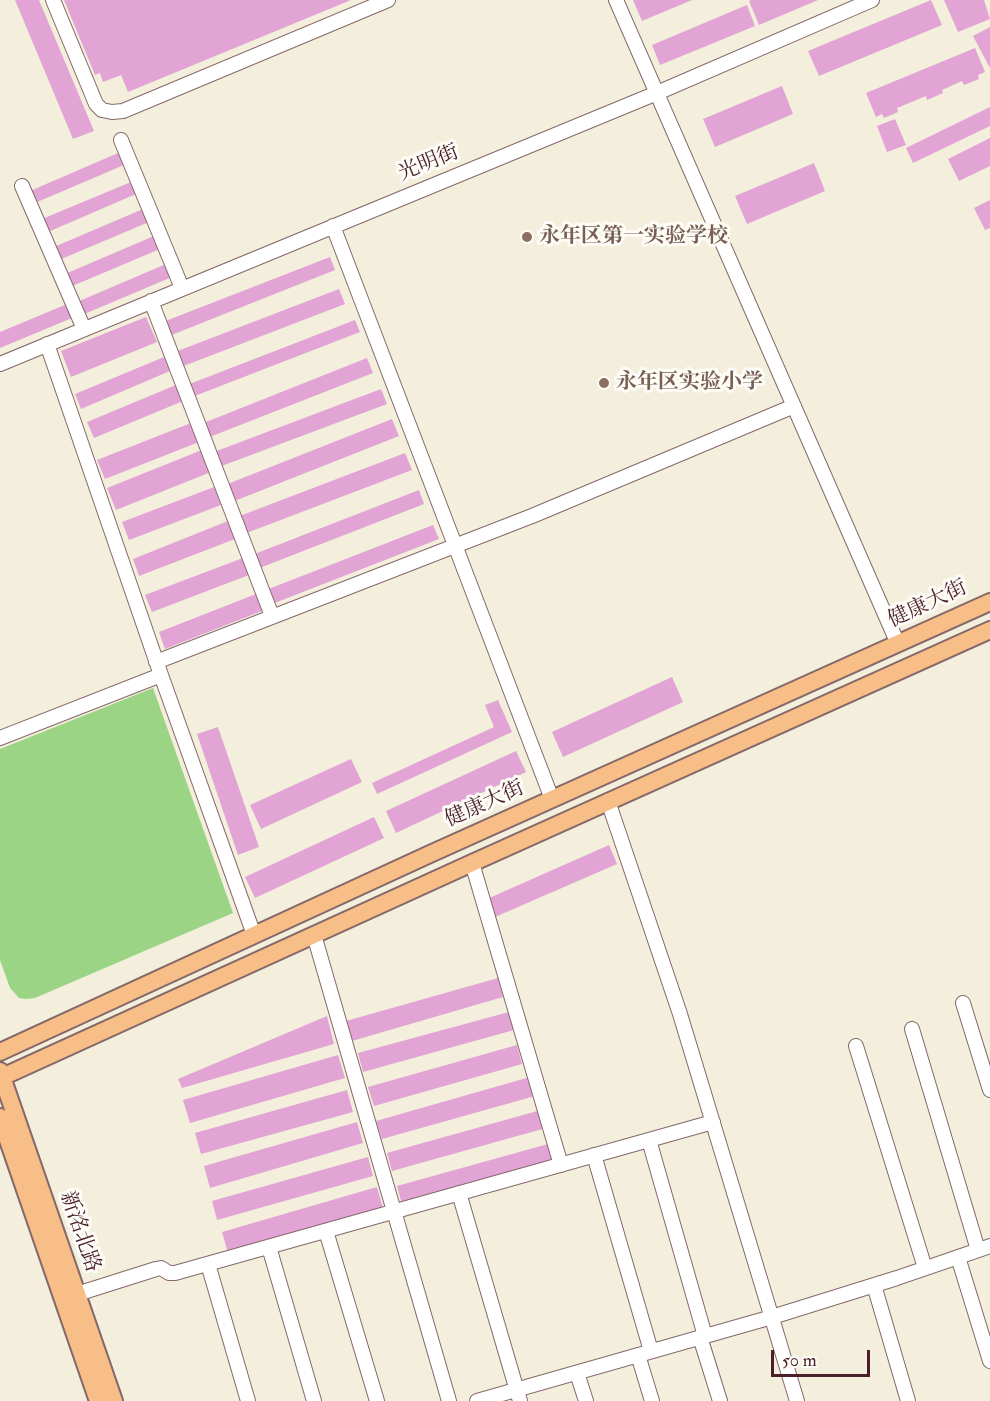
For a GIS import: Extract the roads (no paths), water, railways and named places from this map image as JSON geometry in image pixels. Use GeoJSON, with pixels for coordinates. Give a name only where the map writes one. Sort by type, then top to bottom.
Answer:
{"type":"FeatureCollection","features":[{"type":"Feature","properties":{"kind":"main road","name":"健康大街"},"geometry":{"type":"LineString","coordinates":[[0,1052],[254,934],[990,602]]}},
{"type":"Feature","properties":{"kind":"main road"},"geometry":{"type":"LineString","coordinates":[[1,1075],[990,630]]}},
{"type":"Feature","properties":{"kind":"main road","name":"新洺北路"},"geometry":{"type":"LineString","coordinates":[[1,1075],[114,1401]]}},
{"type":"Feature","properties":{"kind":"main road","name":"新洺北路"},"geometry":{"type":"LineString","coordinates":[[0,1117],[98,1401]]}},
{"type":"Feature","properties":{"kind":"street"},"geometry":{"type":"LineString","coordinates":[[53,0],[96,104],[102,110],[112,112],[123,111],[388,0]]}},
{"type":"Feature","properties":{"kind":"street"},"geometry":{"type":"LineString","coordinates":[[616,0],[898,644]]}},
{"type":"Feature","properties":{"kind":"street","name":"光明街"},"geometry":{"type":"LineString","coordinates":[[0,364],[657,93],[872,0]]}},
{"type":"Feature","properties":{"kind":"street"},"geometry":{"type":"LineString","coordinates":[[121,140],[182,288]]}},
{"type":"Feature","properties":{"kind":"street"},"geometry":{"type":"LineString","coordinates":[[22,186],[84,329]]}},
{"type":"Feature","properties":{"kind":"street"},"geometry":{"type":"LineString","coordinates":[[333,226],[552,799]]}},
{"type":"Feature","properties":{"kind":"street"},"geometry":{"type":"LineString","coordinates":[[151,301],[272,616]]}},
{"type":"Feature","properties":{"kind":"street"},"geometry":{"type":"LineString","coordinates":[[46,344],[160,675],[254,934]]}},
{"type":"Feature","properties":{"kind":"street"},"geometry":{"type":"LineString","coordinates":[[156,662],[532,516],[794,406]]}},
{"type":"Feature","properties":{"kind":"street"},"geometry":{"type":"LineString","coordinates":[[0,738],[160,675]]}},
{"type":"Feature","properties":{"kind":"street"},"geometry":{"type":"LineString","coordinates":[[608,801],[680,1014],[797,1401]]}},
{"type":"Feature","properties":{"kind":"street"},"geometry":{"type":"LineString","coordinates":[[472,862],[561,1165]]}},
{"type":"Feature","properties":{"kind":"street"},"geometry":{"type":"LineString","coordinates":[[314,935],[449,1401]]}},
{"type":"Feature","properties":{"kind":"street"},"geometry":{"type":"LineString","coordinates":[[963,1003],[990,1090]]}},
{"type":"Feature","properties":{"kind":"street"},"geometry":{"type":"LineString","coordinates":[[477,1401],[518,1395],[577,1373],[772,1317],[984,1248],[912,1029]]}},
{"type":"Feature","properties":{"kind":"street"},"geometry":{"type":"LineString","coordinates":[[856,1046],[925,1268]]}},
{"type":"Feature","properties":{"kind":"street"},"geometry":{"type":"LineString","coordinates":[[77,1294],[156,1269],[161,1268],[169,1273],[175,1273],[713,1122]]}},
{"type":"Feature","properties":{"kind":"street"},"geometry":{"type":"LineString","coordinates":[[649,1140],[720,1401]]}},
{"type":"Feature","properties":{"kind":"street"},"geometry":{"type":"LineString","coordinates":[[594,1155],[645,1353],[652,1401]]}},
{"type":"Feature","properties":{"kind":"street"},"geometry":{"type":"LineString","coordinates":[[459,1193],[518,1395]]}},
{"type":"Feature","properties":{"kind":"street"},"geometry":{"type":"LineString","coordinates":[[326,1231],[377,1401]]}},
{"type":"Feature","properties":{"kind":"street"},"geometry":{"type":"LineString","coordinates":[[269,1247],[314,1401]]}},
{"type":"Feature","properties":{"kind":"street"},"geometry":{"type":"LineString","coordinates":[[958,1257],[990,1360]]}},
{"type":"Feature","properties":{"kind":"street"},"geometry":{"type":"LineString","coordinates":[[208,1264],[248,1401]]}},
{"type":"Feature","properties":{"kind":"street"},"geometry":{"type":"LineString","coordinates":[[874,1285],[908,1401]]}},
{"type":"Feature","properties":{"kind":"street"},"geometry":{"type":"LineString","coordinates":[[577,1373],[586,1401]]}},
{"type":"Feature","properties":{"kind":"place","name":"永年区第一实验学校"},"geometry":{"type":"Point","coordinates":[527,237]}},
{"type":"Feature","properties":{"kind":"place","name":"永年区实验小学"},"geometry":{"type":"Point","coordinates":[604,383]}}]}
